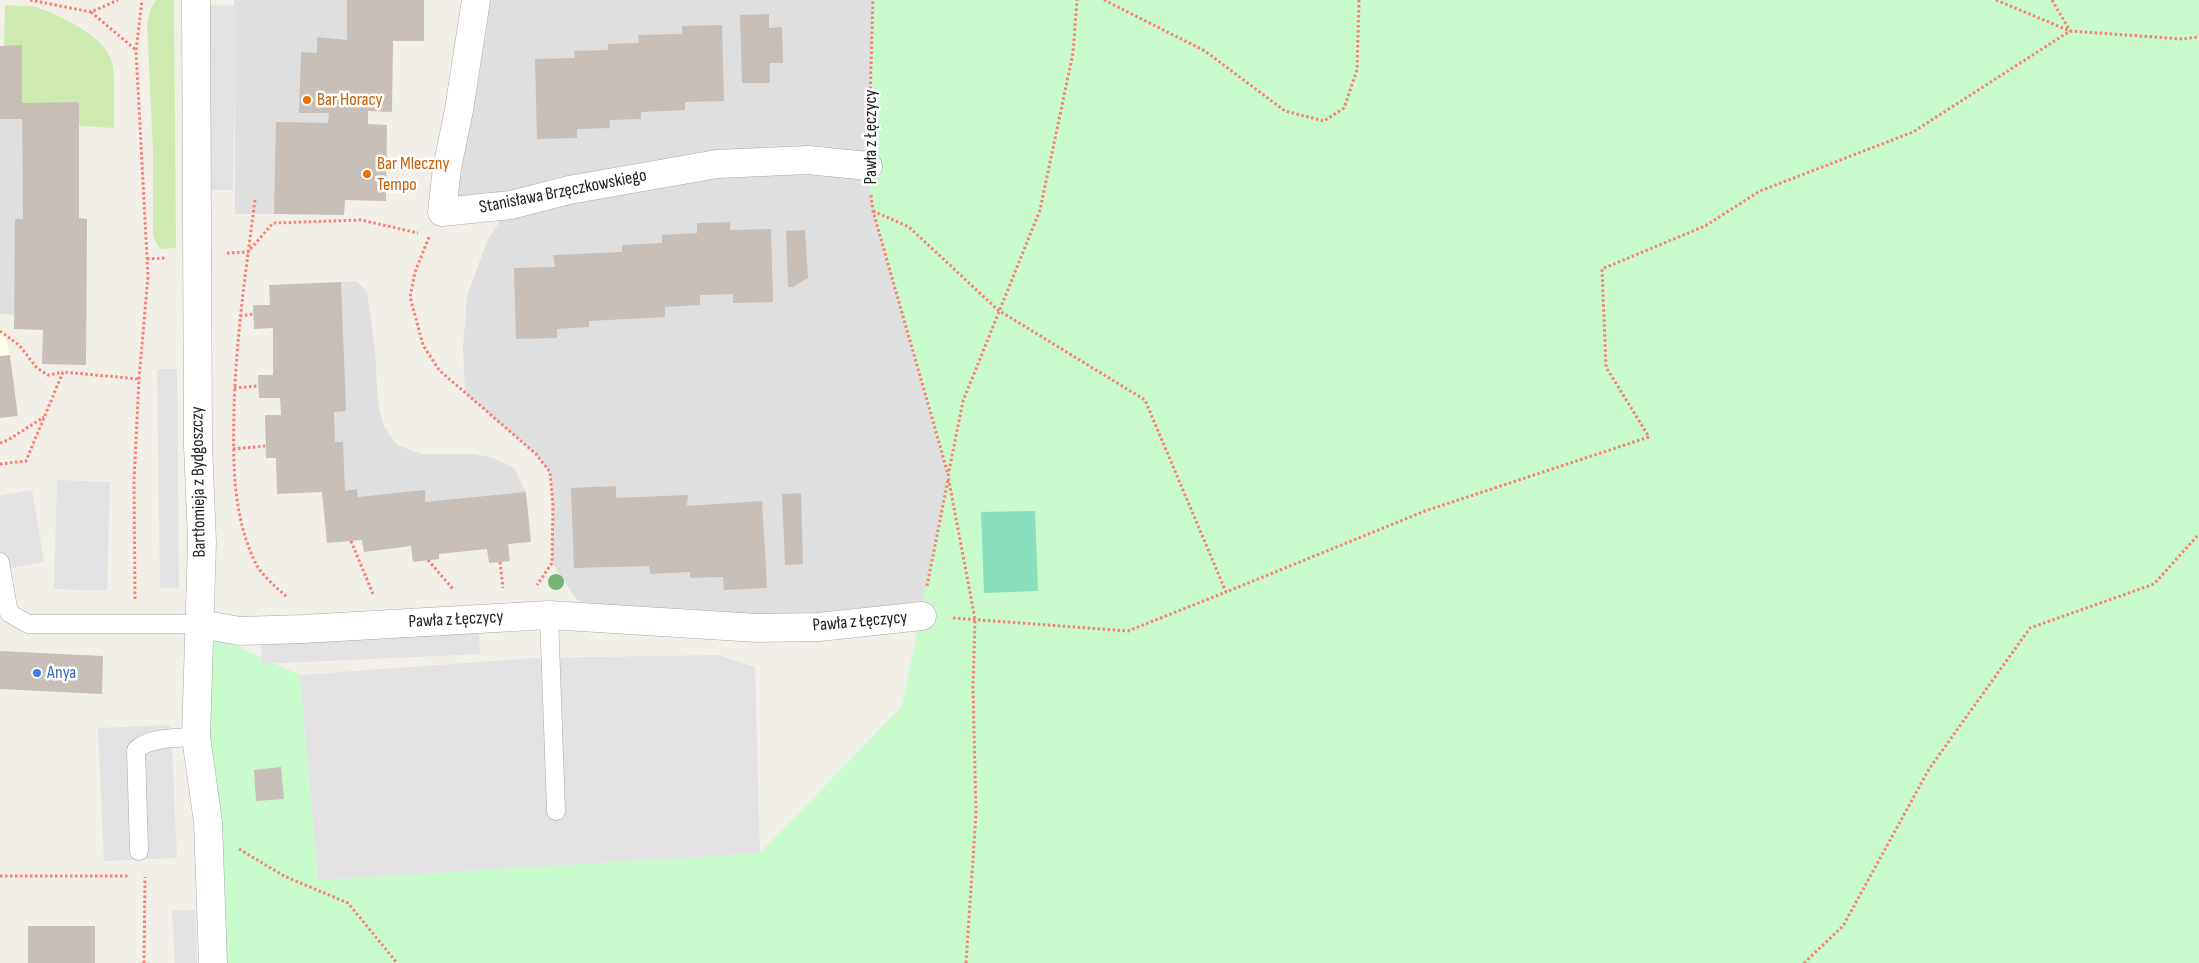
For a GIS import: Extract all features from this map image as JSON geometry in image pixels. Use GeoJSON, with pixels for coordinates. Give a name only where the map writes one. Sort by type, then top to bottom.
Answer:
{"type":"FeatureCollection","features":[{"type":"Feature","properties":{"kind":"street","name":"Bartłomieja z Bydgoszczy"},"geometry":{"type":"LineString","coordinates":[[196,0],[198,435],[202,542],[196,737],[208,822],[214,963]]}},
{"type":"Feature","properties":{"kind":"street","name":"Stanisława Brzęczkowskiego"},"geometry":{"type":"LineString","coordinates":[[476,0],[459,110],[447,168],[442,212],[511,205],[569,190],[717,164],[808,160],[868,166]]}},
{"type":"Feature","properties":{"kind":"street","name":"Pawła z Łęczycy"},"geometry":{"type":"LineString","coordinates":[[200,624],[240,631],[303,630],[549,615],[756,628],[819,626],[922,616]]}},
{"type":"Feature","properties":{"kind":"lane"},"geometry":{"type":"LineString","coordinates":[[0,562],[9,613],[28,624],[200,624]]}},
{"type":"Feature","properties":{"kind":"lane"},"geometry":{"type":"LineString","coordinates":[[549,615],[556,811]]}},
{"type":"Feature","properties":{"kind":"lane"},"geometry":{"type":"LineString","coordinates":[[139,851],[136,750],[142,744],[172,738],[196,737]]}},
{"type":"Feature","properties":{"kind":"path"},"geometry":{"type":"LineString","coordinates":[[30,0],[91,12],[136,51]]}},
{"type":"Feature","properties":{"kind":"path"},"geometry":{"type":"LineString","coordinates":[[91,12],[118,0]]}},
{"type":"Feature","properties":{"kind":"path"},"geometry":{"type":"LineString","coordinates":[[135,623],[134,480],[139,378],[148,276],[136,51],[142,0]]}},
{"type":"Feature","properties":{"kind":"path","name":"Pawła z Łęczycy"},"geometry":{"type":"LineString","coordinates":[[873,0],[868,166],[873,211],[948,476],[922,616]]}},
{"type":"Feature","properties":{"kind":"path"},"geometry":{"type":"LineString","coordinates":[[966,963],[976,814],[973,686],[975,619],[948,476],[962,401],[1040,210],[1073,53],[1077,0]]}},
{"type":"Feature","properties":{"kind":"path"},"geometry":{"type":"LineString","coordinates":[[1104,0],[1205,51],[1285,111],[1324,121],[1344,108],[1357,70],[1359,0]]}},
{"type":"Feature","properties":{"kind":"path"},"geometry":{"type":"LineString","coordinates":[[1996,0],[2070,31],[2182,39],[2199,37]]}},
{"type":"Feature","properties":{"kind":"path"},"geometry":{"type":"LineString","coordinates":[[2052,0],[2070,31]]}},
{"type":"Feature","properties":{"kind":"path"},"geometry":{"type":"LineString","coordinates":[[922,616],[1128,632],[1425,510],[1649,437],[1606,368],[1602,269],[1705,226],[1760,191],[1913,132],[2070,31]]}},
{"type":"Feature","properties":{"kind":"path"},"geometry":{"type":"LineString","coordinates":[[255,200],[240,316],[234,388],[233,478],[245,538],[255,564],[290,600]]}},
{"type":"Feature","properties":{"kind":"path"},"geometry":{"type":"LineString","coordinates":[[873,211],[909,227],[998,310],[1145,400],[1226,592]]}},
{"type":"Feature","properties":{"kind":"path"},"geometry":{"type":"LineString","coordinates":[[248,252],[273,222],[361,220],[429,236],[415,272],[410,296],[423,345],[439,370],[536,454],[550,472],[553,506],[552,563],[542,580],[535,587]]}},
{"type":"Feature","properties":{"kind":"path"},"geometry":{"type":"LineString","coordinates":[[240,316],[254,314]]}},
{"type":"Feature","properties":{"kind":"path"},"geometry":{"type":"LineString","coordinates":[[0,331],[19,345],[38,368],[48,375],[63,372],[139,378]]}},
{"type":"Feature","properties":{"kind":"path"},"geometry":{"type":"LineString","coordinates":[[0,464],[26,461],[63,372]]}},
{"type":"Feature","properties":{"kind":"path"},"geometry":{"type":"LineString","coordinates":[[234,388],[258,386]]}},
{"type":"Feature","properties":{"kind":"path"},"geometry":{"type":"LineString","coordinates":[[0,443],[44,417]]}},
{"type":"Feature","properties":{"kind":"path"},"geometry":{"type":"LineString","coordinates":[[233,449],[265,446]]}},
{"type":"Feature","properties":{"kind":"path"},"geometry":{"type":"LineString","coordinates":[[1804,963],[1842,926],[1929,768],[2030,628],[2154,584],[2199,534]]}},
{"type":"Feature","properties":{"kind":"path"},"geometry":{"type":"LineString","coordinates":[[352,541],[374,598]]}},
{"type":"Feature","properties":{"kind":"path"},"geometry":{"type":"LineString","coordinates":[[428,560],[458,595]]}},
{"type":"Feature","properties":{"kind":"path"},"geometry":{"type":"LineString","coordinates":[[500,562],[504,596]]}},
{"type":"Feature","properties":{"kind":"path"},"geometry":{"type":"LineString","coordinates":[[208,822],[211,831],[284,876],[348,903],[397,963]]}},
{"type":"Feature","properties":{"kind":"path"},"geometry":{"type":"LineString","coordinates":[[0,876],[145,876],[144,963]]}},
{"type":"Feature","properties":{"kind":"shaded area"},"geometry":{"type":"Polygon","coordinates":[[[234,0],[363,0],[328,123],[274,214],[235,214],[234,0]]]}},
{"type":"Feature","properties":{"kind":"shaded area"},"geometry":{"type":"Polygon","coordinates":[[[476,0],[873,0],[868,166],[873,211],[948,476],[922,616],[648,621],[577,600],[552,563],[553,506],[550,472],[536,454],[465,393],[463,348],[467,296],[487,241],[510,205],[442,212],[476,0]]]}},
{"type":"Feature","properties":{"kind":"shaded area"},"geometry":{"type":"Polygon","coordinates":[[[210,5],[235,6],[233,190],[208,190],[210,5]]]}},
{"type":"Feature","properties":{"kind":"shaded area"},"geometry":{"type":"Polygon","coordinates":[[[0,119],[22,119],[23,219],[14,315],[0,314],[0,119]]]}},
{"type":"Feature","properties":{"kind":"shaded area"},"geometry":{"type":"Polygon","coordinates":[[[356,281],[367,291],[375,350],[378,404],[384,426],[397,445],[421,454],[473,454],[491,457],[514,468],[526,492],[411,546],[322,492],[341,282],[356,281]]]}},
{"type":"Feature","properties":{"kind":"shaded area"},"geometry":{"type":"Polygon","coordinates":[[[0,329],[4,330],[10,355],[18,416],[0,418],[0,329]]]}},
{"type":"Feature","properties":{"kind":"shaded area"},"geometry":{"type":"Polygon","coordinates":[[[157,369],[177,369],[179,588],[160,588],[157,369]]]}},
{"type":"Feature","properties":{"kind":"shaded area"},"geometry":{"type":"Polygon","coordinates":[[[57,480],[110,482],[107,591],[54,589],[57,480]]]}},
{"type":"Feature","properties":{"kind":"shaded area"},"geometry":{"type":"Polygon","coordinates":[[[32,490],[44,562],[0,570],[0,496],[32,490]]]}},
{"type":"Feature","properties":{"kind":"shaded area"},"geometry":{"type":"Polygon","coordinates":[[[479,632],[480,654],[262,664],[261,641],[479,632]]]}},
{"type":"Feature","properties":{"kind":"shaded area"},"geometry":{"type":"Polygon","coordinates":[[[718,655],[755,667],[760,853],[318,880],[300,675],[534,658],[718,655]]]}},
{"type":"Feature","properties":{"kind":"shaded area"},"geometry":{"type":"Polygon","coordinates":[[[171,725],[177,858],[104,861],[98,728],[171,725]]]}},
{"type":"Feature","properties":{"kind":"shaded area"},"geometry":{"type":"Polygon","coordinates":[[[195,910],[197,963],[175,963],[172,911],[195,910]]]}},
{"type":"Feature","properties":{"kind":"green space"},"geometry":{"type":"Polygon","coordinates":[[[156,0],[174,0],[176,248],[160,249],[153,237],[153,151],[147,23],[151,8],[156,0]]]}},
{"type":"Feature","properties":{"kind":"green space"},"geometry":{"type":"Polygon","coordinates":[[[873,0],[2199,0],[2199,963],[214,963],[200,624],[247,651],[300,675],[318,880],[760,853],[902,706],[948,476],[873,211],[868,166],[873,0]]]}},
{"type":"Feature","properties":{"kind":"green space"},"geometry":{"type":"Polygon","coordinates":[[[5,5],[32,6],[46,10],[81,28],[101,44],[112,62],[114,128],[79,126],[22,103],[22,46],[4,46],[5,5]]]}},
{"type":"Feature","properties":{"kind":"green space"},"geometry":{"type":"Polygon","coordinates":[[[1035,511],[1038,591],[984,593],[981,512],[1035,511]]]}},
{"type":"Feature","properties":{"kind":"building"},"geometry":{"type":"Polygon","coordinates":[[[347,0],[424,0],[424,41],[393,41],[392,112],[368,111],[368,124],[387,125],[386,201],[345,200],[344,215],[274,214],[276,122],[328,123],[329,113],[299,113],[301,52],[317,53],[317,37],[347,40],[347,0]]]}},
{"type":"Feature","properties":{"kind":"building"},"geometry":{"type":"Polygon","coordinates":[[[769,14],[769,28],[782,27],[783,63],[770,63],[770,83],[742,83],[740,15],[769,14]]]}},
{"type":"Feature","properties":{"kind":"building"},"geometry":{"type":"Polygon","coordinates":[[[722,25],[724,101],[685,102],[685,110],[641,112],[641,119],[610,120],[610,128],[577,129],[577,138],[537,139],[535,59],[575,58],[574,51],[608,50],[608,44],[639,43],[638,35],[682,34],[682,26],[722,25]]]}},
{"type":"Feature","properties":{"kind":"building"},"geometry":{"type":"Polygon","coordinates":[[[22,45],[22,103],[79,102],[79,218],[87,219],[86,365],[42,364],[43,330],[14,329],[15,219],[23,219],[22,119],[0,119],[0,46],[22,45]]]}},
{"type":"Feature","properties":{"kind":"building"},"geometry":{"type":"Polygon","coordinates":[[[730,222],[730,230],[771,229],[773,302],[733,303],[733,294],[700,295],[700,305],[665,307],[665,317],[589,321],[589,327],[557,329],[557,338],[516,339],[514,268],[555,267],[553,255],[622,252],[622,245],[662,243],[662,235],[697,233],[697,223],[730,222]]]}},
{"type":"Feature","properties":{"kind":"building"},"geometry":{"type":"Polygon","coordinates":[[[805,230],[808,278],[793,287],[788,287],[786,231],[805,230]]]}},
{"type":"Feature","properties":{"kind":"building"},"geometry":{"type":"Polygon","coordinates":[[[341,282],[346,411],[334,412],[335,442],[343,442],[345,491],[357,489],[358,497],[425,490],[425,502],[526,492],[531,542],[508,544],[510,561],[489,563],[487,549],[439,554],[439,559],[413,562],[411,546],[364,552],[362,540],[327,543],[322,492],[277,494],[276,458],[266,458],[265,415],[281,415],[280,398],[259,398],[258,375],[273,375],[273,328],[254,329],[253,305],[270,305],[269,285],[341,282]]]}},
{"type":"Feature","properties":{"kind":"building"},"geometry":{"type":"Polygon","coordinates":[[[10,355],[18,416],[0,418],[0,356],[10,355]]]}},
{"type":"Feature","properties":{"kind":"building"},"geometry":{"type":"Polygon","coordinates":[[[616,486],[616,498],[688,495],[687,506],[762,501],[767,588],[724,590],[723,577],[690,578],[690,572],[650,574],[649,566],[574,568],[571,488],[616,486]]]}},
{"type":"Feature","properties":{"kind":"building"},"geometry":{"type":"Polygon","coordinates":[[[801,493],[803,564],[785,565],[782,494],[801,493]]]}},
{"type":"Feature","properties":{"kind":"building"},"geometry":{"type":"Polygon","coordinates":[[[0,651],[103,656],[102,694],[0,689],[0,651]]]}},
{"type":"Feature","properties":{"kind":"building"},"geometry":{"type":"Polygon","coordinates":[[[281,767],[284,799],[256,801],[254,770],[281,767]]]}},
{"type":"Feature","properties":{"kind":"building"},"geometry":{"type":"Polygon","coordinates":[[[28,926],[95,926],[95,963],[28,963],[28,926]]]}},
{"type":"Feature","properties":{"kind":"place","name":"Bar Horacy"},"geometry":{"type":"Point","coordinates":[307,100]}},
{"type":"Feature","properties":{"kind":"place","name":"Bar Mleczny Tempo"},"geometry":{"type":"Point","coordinates":[367,174]}},
{"type":"Feature","properties":{"kind":"place","name":"Anya"},"geometry":{"type":"Point","coordinates":[37,673]}}]}
